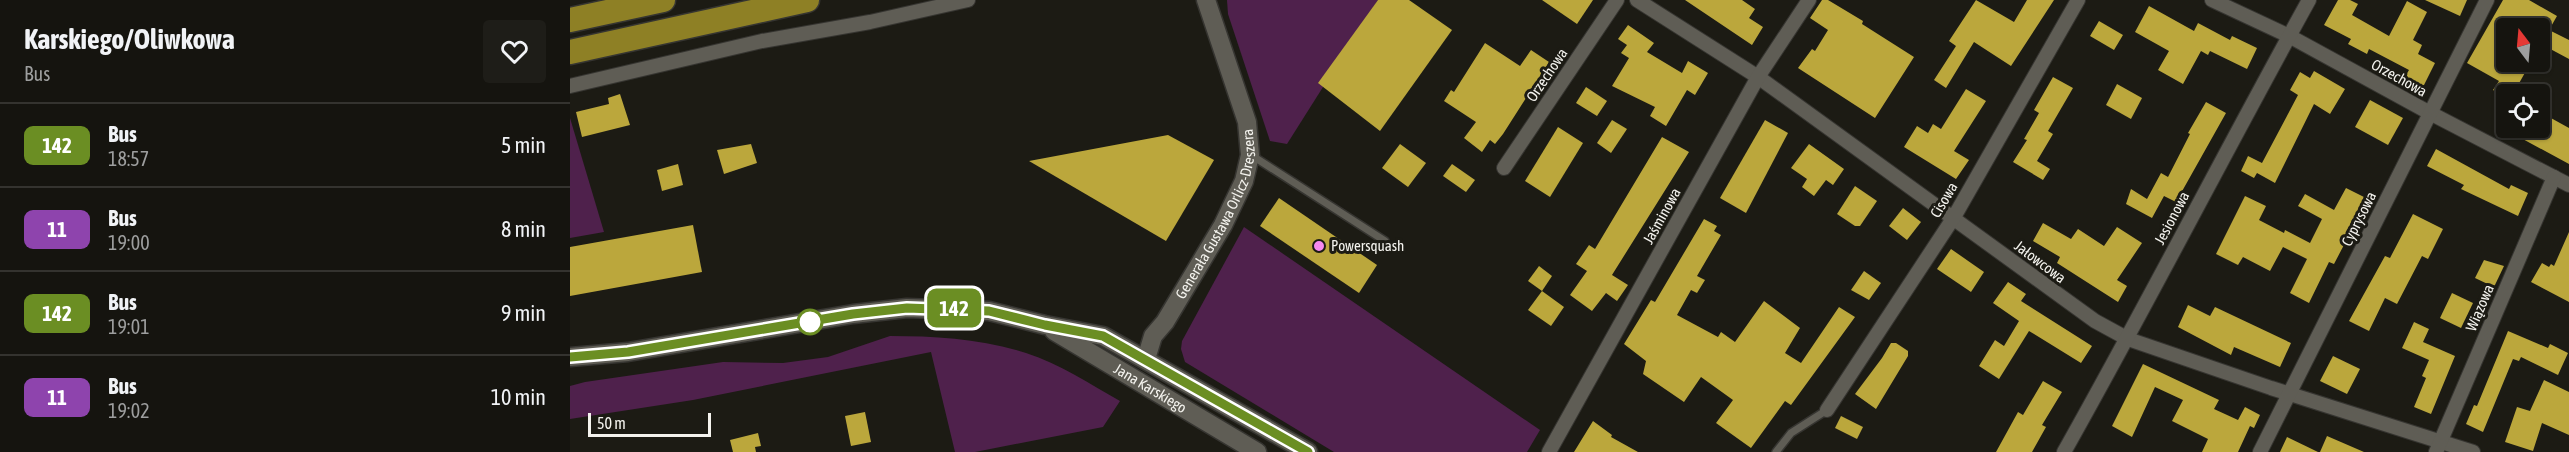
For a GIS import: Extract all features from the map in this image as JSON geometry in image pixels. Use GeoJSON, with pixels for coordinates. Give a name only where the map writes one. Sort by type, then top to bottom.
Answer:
{"type":"FeatureCollection","features":[{"type":"Feature","properties":{"kind":"highway"},"geometry":{"type":"LineString","coordinates":[[570,20],[663,0]]}},
{"type":"Feature","properties":{"kind":"highway"},"geometry":{"type":"LineString","coordinates":[[570,52],[807,0]]}},
{"type":"Feature","properties":{"kind":"street"},"geometry":{"type":"LineString","coordinates":[[570,86],[762,41],[870,22],[968,0]]}},
{"type":"Feature","properties":{"kind":"street","name":"Generała Gustawa Orlicz-Dreszera"},"geometry":{"type":"LineString","coordinates":[[1133,379],[1146,359],[1153,336],[1166,322],[1223,225],[1244,181],[1250,155],[1247,122],[1206,0]]}},
{"type":"Feature","properties":{"kind":"street","name":"Orzechowa"},"geometry":{"type":"LineString","coordinates":[[1504,168],[1617,0]]}},
{"type":"Feature","properties":{"kind":"street","name":"Jałowcowa"},"geometry":{"type":"LineString","coordinates":[[1637,0],[1758,76],[1954,216],[2075,309],[2128,339],[2439,447],[2473,452]]}},
{"type":"Feature","properties":{"kind":"street","name":"Jaśminowa"},"geometry":{"type":"LineString","coordinates":[[1550,452],[1758,76],[1809,0]]}},
{"type":"Feature","properties":{"kind":"street","name":"Cisowa"},"geometry":{"type":"LineString","coordinates":[[1827,410],[1954,216],[2078,0]]}},
{"type":"Feature","properties":{"kind":"street","name":"Orzechowa"},"geometry":{"type":"LineString","coordinates":[[2212,0],[2289,36],[2569,185]]}},
{"type":"Feature","properties":{"kind":"street","name":"Jesionowa"},"geometry":{"type":"LineString","coordinates":[[2064,452],[2128,339],[2309,0]]}},
{"type":"Feature","properties":{"kind":"street","name":"Cyprysowa"},"geometry":{"type":"LineString","coordinates":[[2260,452],[2487,0]]}},
{"type":"Feature","properties":{"kind":"street","name":"Wiązowa"},"geometry":{"type":"LineString","coordinates":[[2439,447],[2554,177]]}},
{"type":"Feature","properties":{"kind":"street","name":"Jana Karskiego"},"geometry":{"type":"LineString","coordinates":[[570,357],[628,352],[853,314],[907,308],[989,311],[1103,336],[1308,452]]}},
{"type":"Feature","properties":{"kind":"street","name":"Jana Karskiego"},"geometry":{"type":"LineString","coordinates":[[1045,325],[1257,452]]}},
{"type":"Feature","properties":{"kind":"lane"},"geometry":{"type":"LineString","coordinates":[[1250,155],[1386,241]]}},
{"type":"Feature","properties":{"kind":"lane"},"geometry":{"type":"LineString","coordinates":[[1776,452],[1791,433],[1827,410]]}},
{"type":"Feature","properties":{"kind":"shaded area"},"geometry":{"type":"Polygon","coordinates":[[[1227,0],[1378,0],[1287,144],[1270,141],[1228,14],[1227,0]]]}},
{"type":"Feature","properties":{"kind":"shaded area"},"geometry":{"type":"Polygon","coordinates":[[[570,118],[604,232],[570,238],[570,118]]]}},
{"type":"Feature","properties":{"kind":"shaded area"},"geometry":{"type":"Polygon","coordinates":[[[1244,227],[1540,430],[1527,452],[1334,452],[1185,362],[1181,349],[1182,341],[1244,227]]]}},
{"type":"Feature","properties":{"kind":"shaded area"},"geometry":{"type":"Polygon","coordinates":[[[890,336],[959,339],[1009,348],[1051,363],[1120,401],[1103,427],[975,452],[955,452],[931,352],[693,400],[570,419],[570,386],[585,382],[723,362],[783,363],[828,357],[890,336]]]}},
{"type":"Feature","properties":{"kind":"building"},"geometry":{"type":"Polygon","coordinates":[[[1378,0],[1409,0],[1452,30],[1380,131],[1318,83],[1378,0]]]}},
{"type":"Feature","properties":{"kind":"building"},"geometry":{"type":"Polygon","coordinates":[[[1542,0],[1593,0],[1577,24],[1542,0]]]}},
{"type":"Feature","properties":{"kind":"building"},"geometry":{"type":"Polygon","coordinates":[[[1685,0],[1742,0],[1755,9],[1749,18],[1763,27],[1752,45],[1685,0]]]}},
{"type":"Feature","properties":{"kind":"building"},"geometry":{"type":"Polygon","coordinates":[[[1822,0],[1828,0],[1863,21],[1862,24],[1914,57],[1875,118],[1798,68],[1812,49],[1815,51],[1828,30],[1810,18],[1822,0]]]}},
{"type":"Feature","properties":{"kind":"building"},"geometry":{"type":"Polygon","coordinates":[[[1976,0],[2014,22],[2027,0],[2054,0],[2011,66],[1974,42],[1946,88],[1934,80],[1956,46],[1949,41],[1976,0]]]}},
{"type":"Feature","properties":{"kind":"building"},"geometry":{"type":"Polygon","coordinates":[[[2338,0],[2350,0],[2358,4],[2352,15],[2389,36],[2407,1],[2427,12],[2413,40],[2422,45],[2418,54],[2435,63],[2423,87],[2405,77],[2409,70],[2369,49],[2367,54],[2348,44],[2351,39],[2324,25],[2338,0]]]}},
{"type":"Feature","properties":{"kind":"building"},"geometry":{"type":"Polygon","coordinates":[[[2425,0],[2467,0],[2460,16],[2425,0]]]}},
{"type":"Feature","properties":{"kind":"building"},"geometry":{"type":"Polygon","coordinates":[[[2503,0],[2529,0],[2557,16],[2550,28],[2550,18],[2496,18],[2496,72],[2525,72],[2519,84],[2497,84],[2499,81],[2467,63],[2503,0]]]}},
{"type":"Feature","properties":{"kind":"building"},"geometry":{"type":"Polygon","coordinates":[[[2149,6],[2194,31],[2198,23],[2230,40],[2232,36],[2257,48],[2247,69],[2210,51],[2208,55],[2201,51],[2183,84],[2158,70],[2169,51],[2135,32],[2149,6]]]}},
{"type":"Feature","properties":{"kind":"building"},"geometry":{"type":"Polygon","coordinates":[[[2099,21],[2123,35],[2114,50],[2090,36],[2099,21]]]}},
{"type":"Feature","properties":{"kind":"building"},"geometry":{"type":"Polygon","coordinates":[[[1628,25],[1654,43],[1647,52],[1682,73],[1688,61],[1708,73],[1695,95],[1687,90],[1666,126],[1650,116],[1655,107],[1612,86],[1629,58],[1621,53],[1627,45],[1618,39],[1628,25]]]}},
{"type":"Feature","properties":{"kind":"building"},"geometry":{"type":"Polygon","coordinates":[[[2550,30],[2569,40],[2569,59],[2550,49],[2550,30]]]}},
{"type":"Feature","properties":{"kind":"building"},"geometry":{"type":"Polygon","coordinates":[[[1485,43],[1520,66],[1531,50],[1549,62],[1503,134],[1495,144],[1490,140],[1482,152],[1464,138],[1476,122],[1444,101],[1451,90],[1454,92],[1485,43]]]}},
{"type":"Feature","properties":{"kind":"building"},"geometry":{"type":"Polygon","coordinates":[[[2314,71],[2345,89],[2330,114],[2314,104],[2275,183],[2257,173],[2254,178],[2241,171],[2248,156],[2262,163],[2298,95],[2290,90],[2300,72],[2310,78],[2314,71]]]}},
{"type":"Feature","properties":{"kind":"building"},"geometry":{"type":"Polygon","coordinates":[[[2053,77],[2073,88],[2048,131],[2053,134],[2037,161],[2050,169],[2043,180],[2013,162],[2027,140],[2024,139],[2039,113],[2034,110],[2053,77]]]}},
{"type":"Feature","properties":{"kind":"building"},"geometry":{"type":"Polygon","coordinates":[[[2117,84],[2142,98],[2131,119],[2106,105],[2117,84]]]}},
{"type":"Feature","properties":{"kind":"building"},"geometry":{"type":"Polygon","coordinates":[[[1586,87],[1607,101],[1597,116],[1576,103],[1586,87]]]}},
{"type":"Feature","properties":{"kind":"building"},"geometry":{"type":"Polygon","coordinates":[[[1966,89],[1986,101],[1954,151],[1969,160],[1956,179],[1904,147],[1917,126],[1928,133],[1933,124],[1941,129],[1966,89]]]}},
{"type":"Feature","properties":{"kind":"building"},"geometry":{"type":"Polygon","coordinates":[[[620,94],[630,125],[582,137],[576,112],[609,104],[608,98],[620,94]]]}},
{"type":"Feature","properties":{"kind":"building"},"geometry":{"type":"Polygon","coordinates":[[[2370,100],[2403,118],[2388,145],[2355,127],[2370,100]]]}},
{"type":"Feature","properties":{"kind":"building"},"geometry":{"type":"Polygon","coordinates":[[[2206,102],[2226,113],[2176,202],[2164,196],[2152,218],[2126,204],[2131,189],[2147,199],[2161,173],[2168,177],[2190,134],[2188,133],[2206,102]]]}},
{"type":"Feature","properties":{"kind":"building"},"geometry":{"type":"Polygon","coordinates":[[[2550,118],[2569,128],[2569,164],[2521,138],[2550,138],[2550,118]]]}},
{"type":"Feature","properties":{"kind":"building"},"geometry":{"type":"Polygon","coordinates":[[[1612,120],[1627,129],[1611,153],[1597,143],[1612,120]]]}},
{"type":"Feature","properties":{"kind":"building"},"geometry":{"type":"Polygon","coordinates":[[[1765,120],[1788,133],[1746,213],[1720,198],[1765,120]]]}},
{"type":"Feature","properties":{"kind":"building"},"geometry":{"type":"Polygon","coordinates":[[[1558,127],[1583,143],[1550,197],[1525,181],[1558,127]]]}},
{"type":"Feature","properties":{"kind":"building"},"geometry":{"type":"Polygon","coordinates":[[[1168,135],[1214,160],[1166,241],[1029,161],[1168,135]]]}},
{"type":"Feature","properties":{"kind":"building"},"geometry":{"type":"Polygon","coordinates":[[[1662,137],[1689,152],[1612,275],[1628,285],[1617,301],[1606,293],[1592,311],[1570,295],[1587,271],[1576,264],[1589,245],[1595,249],[1662,137]]]}},
{"type":"Feature","properties":{"kind":"building"},"geometry":{"type":"Polygon","coordinates":[[[751,144],[757,163],[724,174],[717,150],[751,144]]]}},
{"type":"Feature","properties":{"kind":"building"},"geometry":{"type":"Polygon","coordinates":[[[1400,144],[1426,163],[1408,187],[1382,168],[1400,144]]]}},
{"type":"Feature","properties":{"kind":"building"},"geometry":{"type":"Polygon","coordinates":[[[1809,144],[1844,169],[1833,185],[1826,180],[1814,196],[1802,187],[1807,179],[1791,168],[1809,144]]]}},
{"type":"Feature","properties":{"kind":"building"},"geometry":{"type":"Polygon","coordinates":[[[2436,149],[2509,189],[2511,185],[2528,193],[2518,216],[2461,189],[2464,185],[2427,166],[2436,149]]]}},
{"type":"Feature","properties":{"kind":"building"},"geometry":{"type":"Polygon","coordinates":[[[678,164],[683,185],[662,191],[657,170],[678,164]]]}},
{"type":"Feature","properties":{"kind":"building"},"geometry":{"type":"Polygon","coordinates":[[[1452,164],[1475,180],[1466,192],[1443,176],[1452,164]]]}},
{"type":"Feature","properties":{"kind":"building"},"geometry":{"type":"Polygon","coordinates":[[[1855,186],[1877,201],[1860,226],[1855,226],[1837,214],[1855,186]]]}},
{"type":"Feature","properties":{"kind":"building"},"geometry":{"type":"Polygon","coordinates":[[[2346,188],[2368,199],[2334,264],[2329,262],[2309,303],[2290,293],[2307,259],[2283,247],[2270,271],[2243,257],[2238,265],[2216,254],[2245,196],[2266,206],[2259,220],[2310,243],[2322,219],[2298,206],[2305,194],[2334,210],[2346,188]]]}},
{"type":"Feature","properties":{"kind":"building","name":"Powersquash"},"geometry":{"type":"Polygon","coordinates":[[[1279,198],[1377,265],[1359,293],[1260,226],[1279,198]]]}},
{"type":"Feature","properties":{"kind":"building"},"geometry":{"type":"Polygon","coordinates":[[[1903,208],[1921,222],[1907,240],[1889,226],[1903,208]]]}},
{"type":"Feature","properties":{"kind":"building"},"geometry":{"type":"Polygon","coordinates":[[[2413,214],[2443,229],[2428,259],[2422,256],[2397,304],[2385,298],[2369,331],[2349,321],[2385,256],[2390,258],[2413,214]]]}},
{"type":"Feature","properties":{"kind":"building"},"geometry":{"type":"Polygon","coordinates":[[[1704,219],[1717,226],[1714,231],[1721,235],[1697,276],[1705,280],[1697,293],[1691,290],[1677,315],[1718,337],[1721,332],[1735,342],[1764,301],[1800,328],[1785,353],[1801,363],[1839,307],[1855,317],[1791,405],[1785,401],[1751,448],[1716,423],[1733,400],[1701,377],[1684,402],[1643,374],[1646,361],[1624,344],[1651,300],[1655,302],[1704,219]]]}},
{"type":"Feature","properties":{"kind":"building"},"geometry":{"type":"Polygon","coordinates":[[[2043,223],[2071,239],[2078,229],[2104,246],[2117,227],[2142,243],[2117,280],[2127,286],[2118,302],[2057,263],[2060,257],[2033,241],[2043,223]]]}},
{"type":"Feature","properties":{"kind":"building"},"geometry":{"type":"Polygon","coordinates":[[[693,225],[702,272],[570,296],[570,247],[693,225]]]}},
{"type":"Feature","properties":{"kind":"building"},"geometry":{"type":"Polygon","coordinates":[[[2569,232],[2569,302],[2531,282],[2542,263],[2549,267],[2551,264],[2554,266],[2569,232]]]}},
{"type":"Feature","properties":{"kind":"building"},"geometry":{"type":"Polygon","coordinates":[[[1951,249],[1984,272],[1971,292],[1937,269],[1951,249]]]}},
{"type":"Feature","properties":{"kind":"building"},"geometry":{"type":"Polygon","coordinates":[[[2484,260],[2504,266],[2494,287],[2475,278],[2484,260]]]}},
{"type":"Feature","properties":{"kind":"building"},"geometry":{"type":"Polygon","coordinates":[[[1539,266],[1552,276],[1542,291],[1528,281],[1539,266]]]}},
{"type":"Feature","properties":{"kind":"building"},"geometry":{"type":"Polygon","coordinates":[[[1864,271],[1881,283],[1869,300],[1851,290],[1864,271]]]}},
{"type":"Feature","properties":{"kind":"building"},"geometry":{"type":"Polygon","coordinates":[[[2008,282],[2026,294],[2021,301],[2092,346],[2081,363],[2029,331],[1999,379],[1979,366],[1995,340],[2004,346],[2019,321],[1993,303],[2008,282]]]}},
{"type":"Feature","properties":{"kind":"building"},"geometry":{"type":"Polygon","coordinates":[[[1542,291],[1564,307],[1551,326],[1528,310],[1542,291]]]}},
{"type":"Feature","properties":{"kind":"building"},"geometry":{"type":"Polygon","coordinates":[[[2452,293],[2473,303],[2461,328],[2440,318],[2452,293]]]}},
{"type":"Feature","properties":{"kind":"building"},"geometry":{"type":"Polygon","coordinates":[[[2188,305],[2210,316],[2215,307],[2291,343],[2280,367],[2234,347],[2231,355],[2178,327],[2188,305]]]}},
{"type":"Feature","properties":{"kind":"building"},"geometry":{"type":"Polygon","coordinates":[[[2414,322],[2429,329],[2423,342],[2455,356],[2431,414],[2414,407],[2426,378],[2422,376],[2429,360],[2402,348],[2414,322]]]}},
{"type":"Feature","properties":{"kind":"building"},"geometry":{"type":"Polygon","coordinates":[[[2508,331],[2548,348],[2550,344],[2568,353],[2558,375],[2521,357],[2519,361],[2513,359],[2483,432],[2466,424],[2474,405],[2477,406],[2508,331]]]}},
{"type":"Feature","properties":{"kind":"building"},"geometry":{"type":"Polygon","coordinates":[[[1891,343],[1896,343],[1908,351],[1908,356],[1876,409],[1855,394],[1891,343]]]}},
{"type":"Feature","properties":{"kind":"building"},"geometry":{"type":"Polygon","coordinates":[[[2333,356],[2360,369],[2347,394],[2320,381],[2333,356]]]}},
{"type":"Feature","properties":{"kind":"building"},"geometry":{"type":"Polygon","coordinates":[[[2143,364],[2219,400],[2214,409],[2238,420],[2245,407],[2260,415],[2254,428],[2250,426],[2238,452],[2202,452],[2208,439],[2172,421],[2183,400],[2155,387],[2132,437],[2112,426],[2143,364]]]}},
{"type":"Feature","properties":{"kind":"building"},"geometry":{"type":"Polygon","coordinates":[[[2544,380],[2569,392],[2569,435],[2542,423],[2533,451],[2505,442],[2517,407],[2530,411],[2544,380]]]}},
{"type":"Feature","properties":{"kind":"building"},"geometry":{"type":"Polygon","coordinates":[[[2043,381],[2062,392],[2042,425],[2046,427],[2032,452],[1996,452],[2018,412],[2023,415],[2043,381]]]}},
{"type":"Feature","properties":{"kind":"building"},"geometry":{"type":"Polygon","coordinates":[[[865,412],[871,442],[851,446],[845,416],[865,412]]]}},
{"type":"Feature","properties":{"kind":"building"},"geometry":{"type":"Polygon","coordinates":[[[1841,416],[1863,427],[1857,439],[1835,428],[1841,416]]]}},
{"type":"Feature","properties":{"kind":"building"},"geometry":{"type":"Polygon","coordinates":[[[1593,421],[1612,435],[1611,437],[1638,452],[1574,452],[1593,421]]]}},
{"type":"Feature","properties":{"kind":"building"},"geometry":{"type":"Polygon","coordinates":[[[758,433],[761,446],[755,447],[756,452],[733,452],[730,440],[758,433]]]}},
{"type":"Feature","properties":{"kind":"building"},"geometry":{"type":"Polygon","coordinates":[[[2327,436],[2364,452],[2320,452],[2327,436]]]}},
{"type":"Feature","properties":{"kind":"building"},"geometry":{"type":"Polygon","coordinates":[[[2287,437],[2318,452],[2280,452],[2287,437]]]}},
{"type":"Feature","properties":{"kind":"bus line","name":"142"},"geometry":{"type":"LineString","coordinates":[[570,357],[628,352],[853,314],[907,308],[989,311],[1103,336],[1308,452]]}},
{"type":"Feature","properties":{"kind":"place","name":"Powersquash"},"geometry":{"type":"Point","coordinates":[1319,246]}}]}
